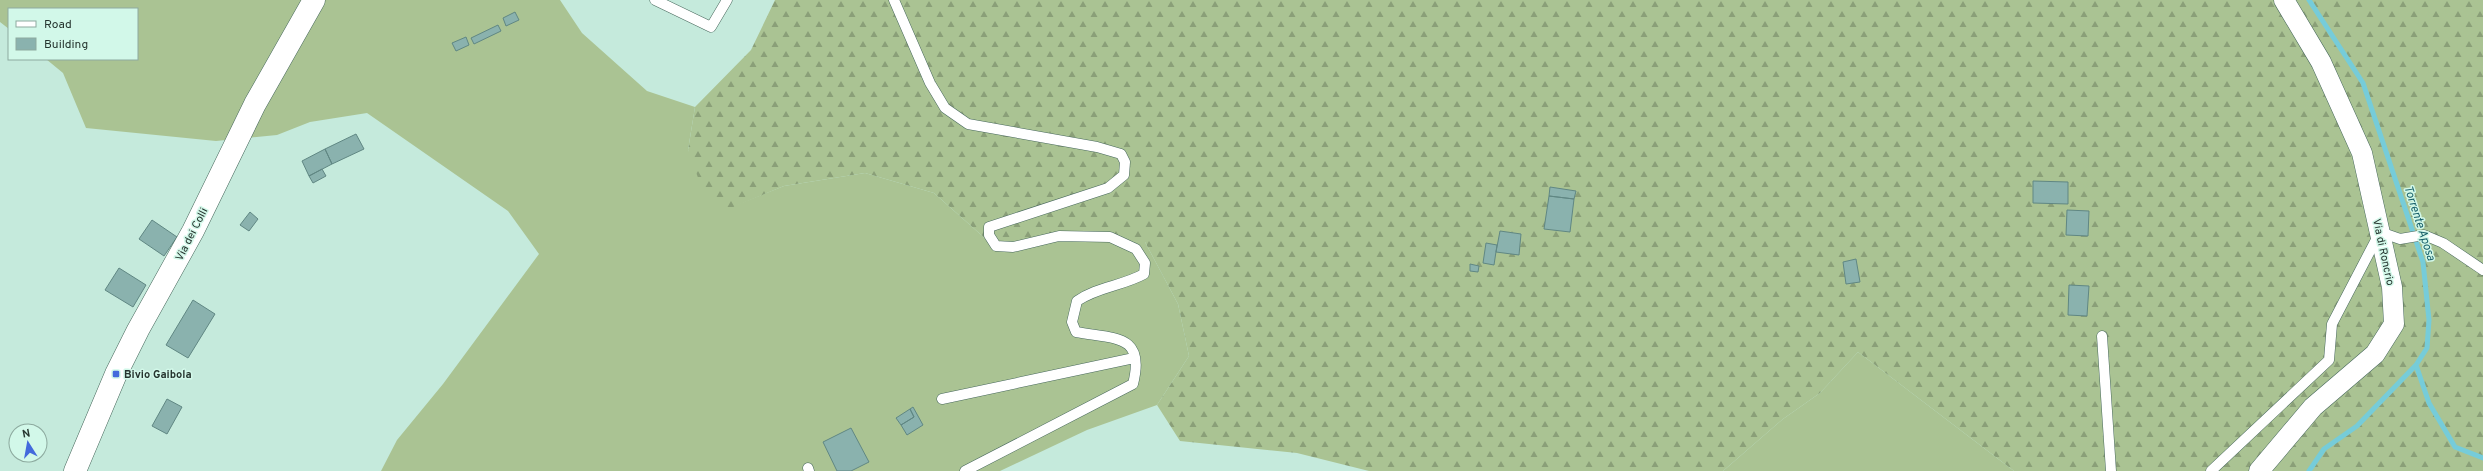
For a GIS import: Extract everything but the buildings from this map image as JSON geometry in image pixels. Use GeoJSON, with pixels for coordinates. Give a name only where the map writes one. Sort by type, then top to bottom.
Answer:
{"type":"FeatureCollection","features":[{"type":"Feature","properties":{"kind":"main road","name":"Via dei Colli"},"geometry":{"type":"LineString","coordinates":[[75,471],[116,374],[138,330],[194,231],[255,104],[314,0]]}},
{"type":"Feature","properties":{"kind":"street","name":"Via di Roncrio"},"geometry":{"type":"LineString","coordinates":[[2259,471],[2313,407],[2375,354],[2394,324],[2392,287],[2362,153],[2321,62],[2284,0]]}},
{"type":"Feature","properties":{"kind":"lane"},"geometry":{"type":"LineString","coordinates":[[655,0],[711,27],[727,0]]}},
{"type":"Feature","properties":{"kind":"lane"},"geometry":{"type":"LineString","coordinates":[[894,0],[930,83],[945,108],[968,124],[1096,147],[1121,154],[1125,162],[1124,175],[1108,188],[989,227],[989,235],[996,246],[1013,247],[1059,236],[1110,237],[1136,250],[1145,263],[1144,274],[1128,282],[1090,292],[1077,301],[1072,322],[1076,332],[1124,339],[1132,348],[1137,367],[1133,384],[965,471]]}},
{"type":"Feature","properties":{"kind":"lane"},"geometry":{"type":"LineString","coordinates":[[2211,471],[2328,360],[2332,324],[2380,232],[2400,239],[2424,235],[2443,243],[2483,270]]}},
{"type":"Feature","properties":{"kind":"lane"},"geometry":{"type":"LineString","coordinates":[[2102,336],[2111,471]]}},
{"type":"Feature","properties":{"kind":"lane"},"geometry":{"type":"LineString","coordinates":[[942,399],[1134,358]]}},
{"type":"Feature","properties":{"kind":"green space"},"geometry":{"type":"Polygon","coordinates":[[[0,0],[560,0],[582,33],[647,91],[695,107],[688,150],[726,209],[784,186],[865,173],[934,193],[988,241],[1145,242],[1178,304],[1189,356],[1157,405],[1087,430],[1000,471],[381,471],[397,440],[443,384],[539,254],[508,211],[367,113],[310,122],[277,135],[216,141],[86,128],[63,73],[47,60],[138,60],[138,8],[8,8],[8,28],[0,22],[0,0]]]}},
{"type":"Feature","properties":{"kind":"green space"},"geometry":{"type":"Polygon","coordinates":[[[775,0],[2483,0],[2483,471],[2014,471],[1858,352],[1820,393],[1783,419],[1723,471],[1369,471],[1297,453],[1180,441],[1157,405],[1189,356],[1178,304],[1145,242],[988,241],[934,193],[865,173],[784,186],[726,210],[701,186],[688,150],[695,107],[751,50],[775,0]]]}},
{"type":"Feature","properties":{"kind":"green space"},"geometry":{"type":"Polygon","coordinates":[[[1858,352],[2014,471],[1723,471],[1783,419],[1820,393],[1858,352]]]}},
{"type":"Feature","properties":{"kind":"waterway","name":"Torrente Aposa"},"geometry":{"type":"LineString","coordinates":[[2309,0],[2363,83],[2423,262],[2429,320],[2427,348],[2416,365],[2357,426],[2324,449],[2309,471]]}},
{"type":"Feature","properties":{"kind":"waterway"},"geometry":{"type":"LineString","coordinates":[[2416,365],[2429,403],[2455,447],[2483,458]]}},
{"type":"Feature","properties":{"kind":"place","name":"Bivio Gaibola"},"geometry":{"type":"Point","coordinates":[116,374]}}]}
